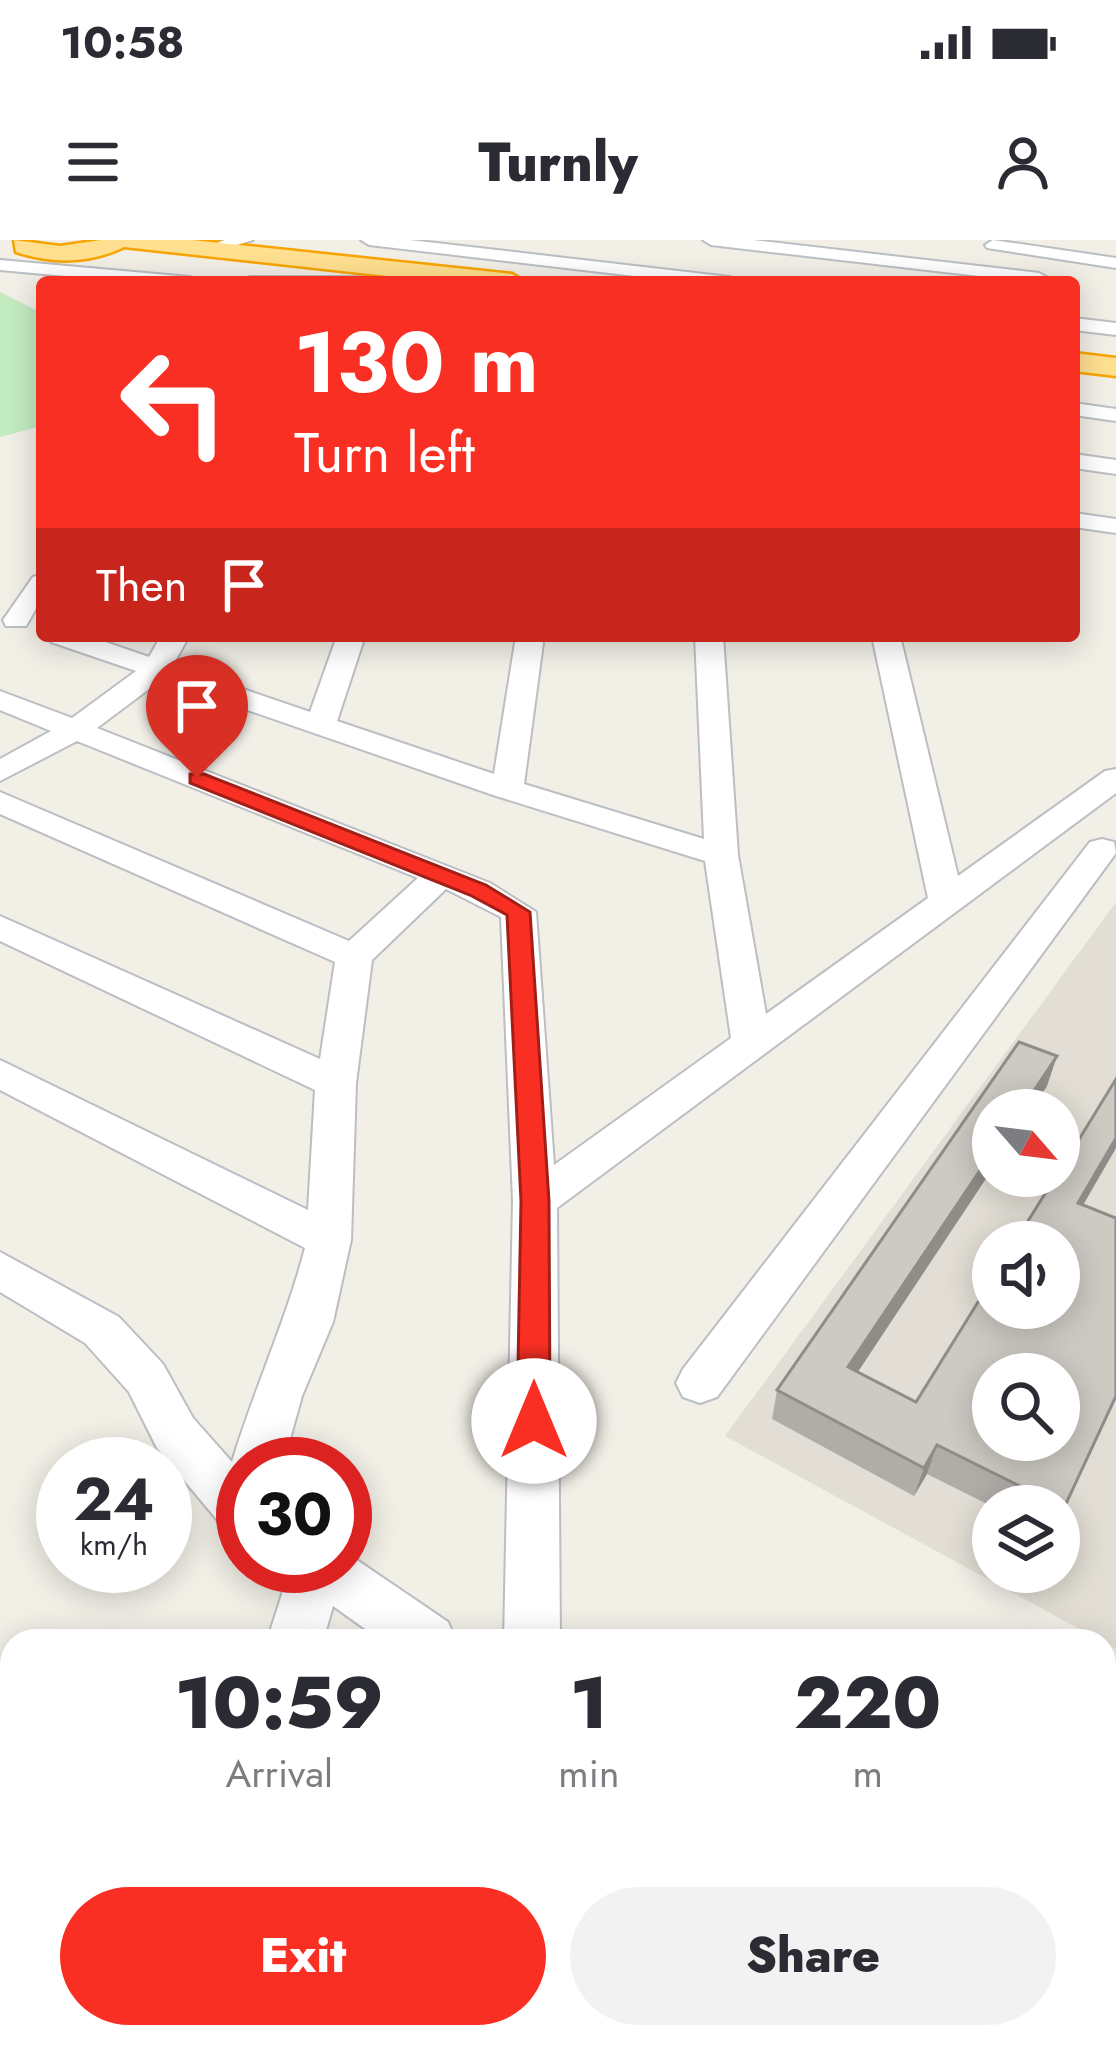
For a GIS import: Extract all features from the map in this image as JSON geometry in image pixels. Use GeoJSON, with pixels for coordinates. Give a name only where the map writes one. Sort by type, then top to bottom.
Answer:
{"type":"FeatureCollection","features":[{"type":"Feature","properties":{"kind":"highway"},"geometry":{"type":"LineString","coordinates":[[16,241],[32,250],[58,254],[116,242],[197,262],[371,276]]}},
{"type":"Feature","properties":{"kind":"highway"},"geometry":{"type":"LineString","coordinates":[[197,262],[418,276]]}},
{"type":"Feature","properties":{"kind":"highway"},"geometry":{"type":"LineString","coordinates":[[1080,352],[1116,356]]}},
{"type":"Feature","properties":{"kind":"highway"},"geometry":{"type":"LineString","coordinates":[[1080,363],[1116,367]]}},
{"type":"Feature","properties":{"kind":"street"},"geometry":{"type":"LineString","coordinates":[[170,276],[245,240]]}},
{"type":"Feature","properties":{"kind":"street"},"geometry":{"type":"LineString","coordinates":[[711,240],[1022,276]]}},
{"type":"Feature","properties":{"kind":"street"},"geometry":{"type":"LineString","coordinates":[[1080,240],[1116,246]]}},
{"type":"Feature","properties":{"kind":"street"},"geometry":{"type":"LineString","coordinates":[[970,242],[1116,263]]}},
{"type":"Feature","properties":{"kind":"street"},"geometry":{"type":"LineString","coordinates":[[362,243],[490,276]]}},
{"type":"Feature","properties":{"kind":"street"},"geometry":{"type":"LineString","coordinates":[[362,243],[673,276]]}},
{"type":"Feature","properties":{"kind":"street"},"geometry":{"type":"LineString","coordinates":[[172,276],[198,266],[197,262]]}},
{"type":"Feature","properties":{"kind":"street"},"geometry":{"type":"LineString","coordinates":[[0,266],[126,276]]}},
{"type":"Feature","properties":{"kind":"street"},"geometry":{"type":"LineString","coordinates":[[1080,325],[1116,329]]}},
{"type":"Feature","properties":{"kind":"street"},"geometry":{"type":"LineString","coordinates":[[1080,398],[1116,403]]}},
{"type":"Feature","properties":{"kind":"street"},"geometry":{"type":"LineString","coordinates":[[1080,410],[1116,415]]}},
{"type":"Feature","properties":{"kind":"street"},"geometry":{"type":"LineString","coordinates":[[1080,461],[1116,467]]}},
{"type":"Feature","properties":{"kind":"street"},"geometry":{"type":"LineString","coordinates":[[1080,521],[1116,526]]}},
{"type":"Feature","properties":{"kind":"street"},"geometry":{"type":"LineString","coordinates":[[19,621],[36,592]]}},
{"type":"Feature","properties":{"kind":"street"},"geometry":{"type":"LineString","coordinates":[[78,642],[507,789],[721,855]]}},
{"type":"Feature","properties":{"kind":"street"},"geometry":{"type":"LineString","coordinates":[[0,772],[75,730],[156,670],[172,642]]}},
{"type":"Feature","properties":{"kind":"street"},"geometry":{"type":"LineString","coordinates":[[320,726],[349,642]]}},
{"type":"Feature","properties":{"kind":"street"},"geometry":{"type":"LineString","coordinates":[[507,789],[529,642]]}},
{"type":"Feature","properties":{"kind":"street"},"geometry":{"type":"LineString","coordinates":[[709,642],[721,855],[752,1045]]}},
{"type":"Feature","properties":{"kind":"street"},"geometry":{"type":"LineString","coordinates":[[887,642],[947,903]]}},
{"type":"Feature","properties":{"kind":"street"},"geometry":{"type":"LineString","coordinates":[[0,700],[518,912],[535,1201],[532,1629]]}},
{"type":"Feature","properties":{"kind":"street"},"geometry":{"type":"LineString","coordinates":[[535,1201],[1116,778]]}},
{"type":"Feature","properties":{"kind":"street"},"geometry":{"type":"LineString","coordinates":[[0,802],[354,957]]}},
{"type":"Feature","properties":{"kind":"street"},"geometry":{"type":"LineString","coordinates":[[700,1383],[1109,852],[1052,828]]}},
{"type":"Feature","properties":{"kind":"street"},"geometry":{"type":"LineString","coordinates":[[265,1437],[309,1322],[329,1240],[336,1084],[354,957],[440,877]]}},
{"type":"Feature","properties":{"kind":"street"},"geometry":{"type":"LineString","coordinates":[[0,927],[336,1084]]}},
{"type":"Feature","properties":{"kind":"street"},"geometry":{"type":"LineString","coordinates":[[0,1073],[329,1240]]}},
{"type":"Feature","properties":{"kind":"street"},"geometry":{"type":"LineString","coordinates":[[0,1270],[102,1330],[146,1378],[175,1433],[216,1480]]}},
{"type":"Feature","properties":{"kind":"street"},"geometry":{"type":"LineString","coordinates":[[299,1629],[310,1593]]}},
{"type":"Feature","properties":{"kind":"street"},"geometry":{"type":"LineString","coordinates":[[358,1593],[411,1629]]}},
{"type":"Feature","properties":{"kind":"shaded area"},"geometry":{"type":"Polygon","coordinates":[[[1116,902],[1116,1629],[1079,1629],[1013,1593],[1080,1593],[1080,1485],[972,1485],[972,1571],[725,1436],[972,1099],[972,1197],[1080,1197],[1080,1089],[979,1089],[1116,902]]]}},
{"type":"Feature","properties":{"kind":"green space"},"geometry":{"type":"Polygon","coordinates":[[[0,292],[36,310],[36,428],[0,437],[0,292]]]}},
{"type":"Feature","properties":{"kind":"building"},"geometry":{"type":"Polygon","coordinates":[[[1019,1042],[1057,1056],[1035,1089],[986,1089],[1019,1042]]]}},
{"type":"Feature","properties":{"kind":"building"},"geometry":{"type":"Polygon","coordinates":[[[1116,1079],[1116,1138],[1078,1203],[1116,1218],[1116,1396],[1075,1485],[1018,1485],[937,1445],[924,1468],[777,1390],[972,1110],[972,1182],[848,1367],[916,1402],[972,1312],[972,1329],[1080,1329],[1080,1221],[1028,1221],[1043,1197],[1080,1197],[1080,1138],[1116,1079]]]}},
{"type":"Feature","properties":{"kind":"route"},"geometry":{"type":"LineString","coordinates":[[197,778],[478,890],[518,912],[535,1201],[534,1421]]}}]}
